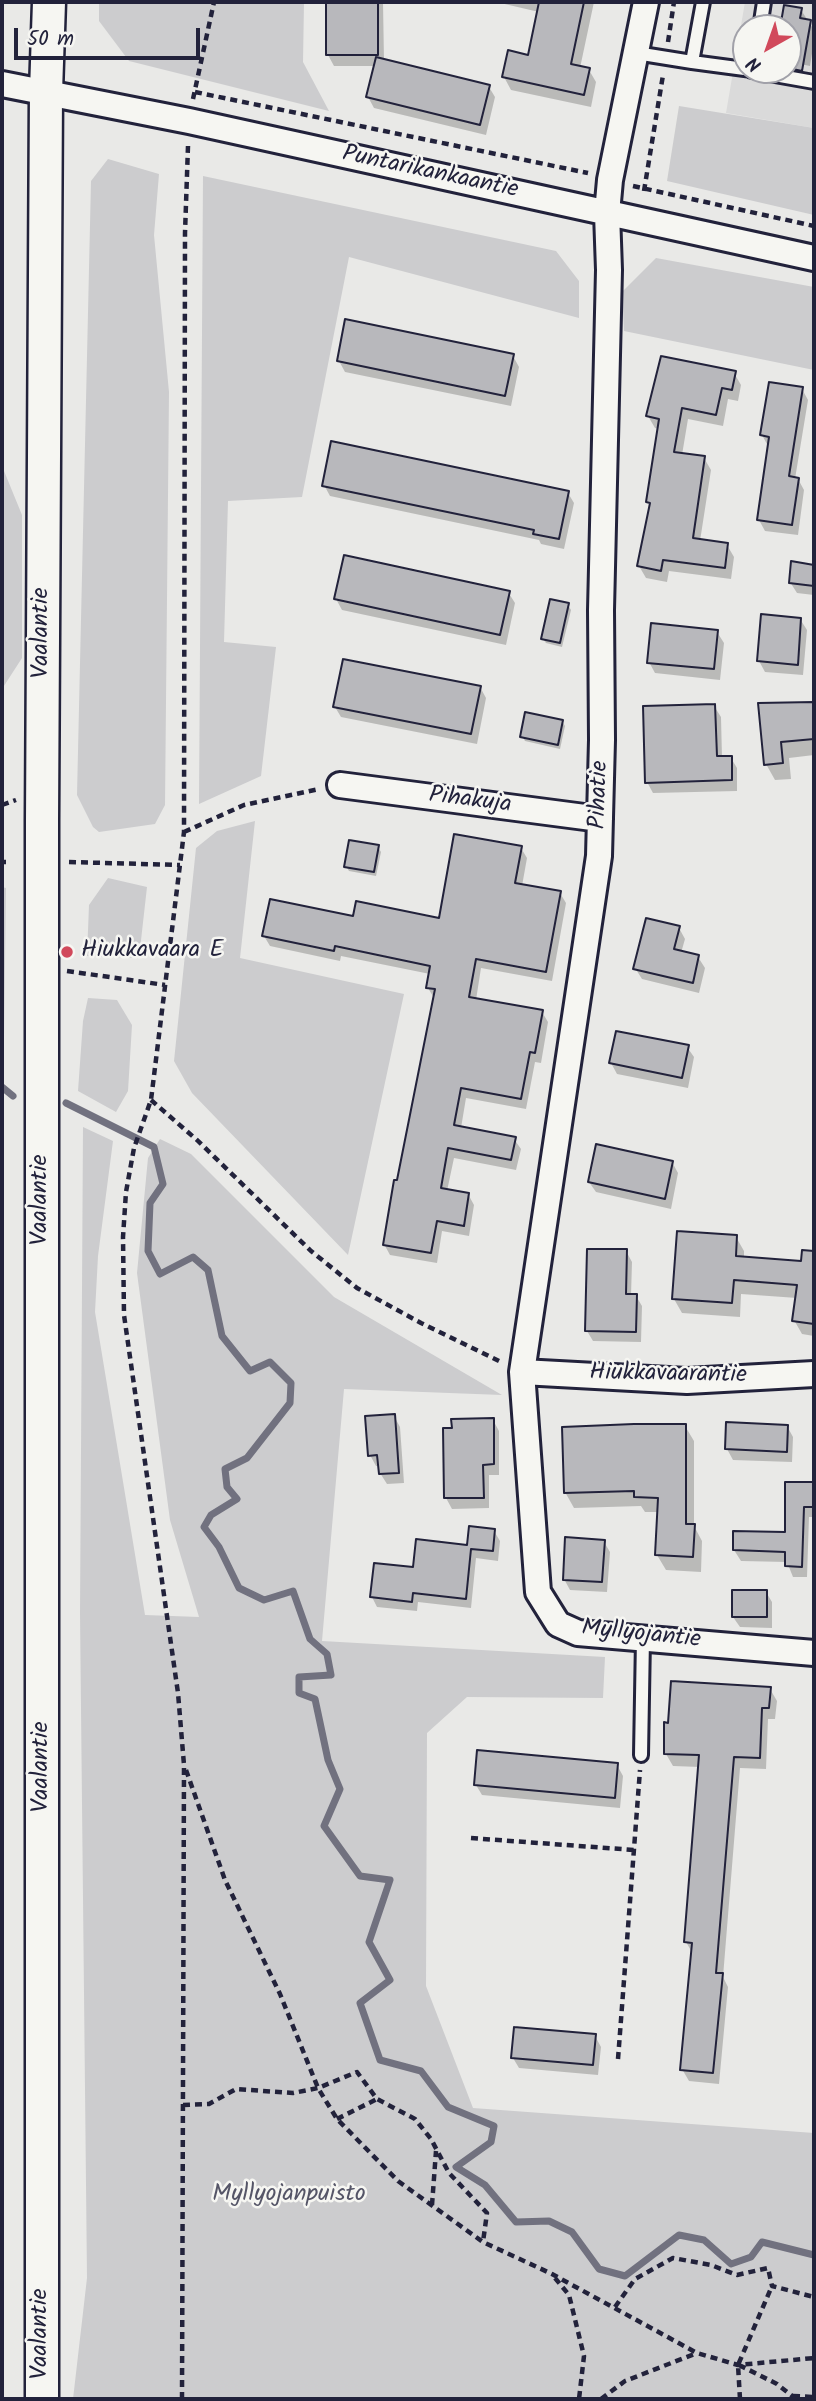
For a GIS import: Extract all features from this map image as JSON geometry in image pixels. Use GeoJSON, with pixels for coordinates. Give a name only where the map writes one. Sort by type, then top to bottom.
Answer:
{"type":"FeatureCollection","features":[{"type":"Feature","properties":{"kind":"street","name":"Vaalantie"},"geometry":{"type":"LineString","coordinates":[[42,2399],[42,805],[46,92],[49,2]]}},
{"type":"Feature","properties":{"kind":"street","name":"Pihatie"},"geometry":{"type":"LineString","coordinates":[[522,1372],[599,856],[601,610],[609,270],[607,213],[610,180],[646,2]]}},
{"type":"Feature","properties":{"kind":"street","name":"Puntarikankaantie"},"geometry":{"type":"LineString","coordinates":[[2,84],[189,121],[814,258]]}},
{"type":"Feature","properties":{"kind":"street","name":"Pihakuja"},"geometry":{"type":"LineString","coordinates":[[340,785],[600,819]]}},
{"type":"Feature","properties":{"kind":"street","name":"Hiukkavaarantie"},"geometry":{"type":"LineString","coordinates":[[522,1372],[687,1381],[814,1374]]}},
{"type":"Feature","properties":{"kind":"street","name":"Myllyojantie"},"geometry":{"type":"LineString","coordinates":[[522,1372],[538,1592],[558,1624],[578,1633],[814,1653]]}},
{"type":"Feature","properties":{"kind":"lane"},"geometry":{"type":"LineString","coordinates":[[692,62],[703,2]]}},
{"type":"Feature","properties":{"kind":"lane"},"geometry":{"type":"LineString","coordinates":[[636,53],[732,68]]}},
{"type":"Feature","properties":{"kind":"lane"},"geometry":{"type":"LineString","coordinates":[[641,1755],[643,1638]]}},
{"type":"Feature","properties":{"kind":"path"},"geometry":{"type":"LineString","coordinates":[[183,2399],[184,1765],[178,1693],[124,1315],[123,1237],[134,1148],[151,1100],[184,832],[185,261],[189,121],[214,2]]}},
{"type":"Feature","properties":{"kind":"path"},"geometry":{"type":"LineString","coordinates":[[644,189],[674,2]]}},
{"type":"Feature","properties":{"kind":"path"},"geometry":{"type":"LineString","coordinates":[[194,92],[586,173],[644,189],[814,226]]}},
{"type":"Feature","properties":{"kind":"path"},"geometry":{"type":"LineString","coordinates":[[184,832],[244,805],[340,785]]}},
{"type":"Feature","properties":{"kind":"path"},"geometry":{"type":"LineString","coordinates":[[69,862],[180,865]]}},
{"type":"Feature","properties":{"kind":"path"},"geometry":{"type":"LineString","coordinates":[[67,960],[67,971],[165,985]]}},
{"type":"Feature","properties":{"kind":"path"},"geometry":{"type":"LineString","coordinates":[[151,1100],[197,1140],[311,1251],[357,1288],[421,1323],[522,1372]]}},
{"type":"Feature","properties":{"kind":"path"},"geometry":{"type":"LineString","coordinates":[[618,2059],[641,1755]]}},
{"type":"Feature","properties":{"kind":"path"},"geometry":{"type":"LineString","coordinates":[[184,1765],[225,1880],[280,1994],[317,2088],[337,2119],[398,2182],[483,2242],[552,2274],[697,2353],[738,2365],[777,2384],[794,2398],[814,2397]]}},
{"type":"Feature","properties":{"kind":"path"},"geometry":{"type":"LineString","coordinates":[[471,1838],[634,1850]]}},
{"type":"Feature","properties":{"kind":"path"},"geometry":{"type":"LineString","coordinates":[[183,2105],[209,2104],[236,2089],[293,2093],[317,2088],[357,2072],[377,2099],[415,2119],[431,2138],[449,2172],[486,2213],[483,2242]]}},
{"type":"Feature","properties":{"kind":"path"},"geometry":{"type":"LineString","coordinates":[[337,2119],[377,2099]]}},
{"type":"Feature","properties":{"kind":"path"},"geometry":{"type":"LineString","coordinates":[[432,2206],[436,2150]]}},
{"type":"Feature","properties":{"kind":"path"},"geometry":{"type":"LineString","coordinates":[[615,2307],[635,2279],[673,2258],[711,2265],[737,2275],[768,2268],[772,2286],[738,2365],[740,2399]]}},
{"type":"Feature","properties":{"kind":"path"},"geometry":{"type":"LineString","coordinates":[[552,2274],[569,2295],[584,2356],[579,2399]]}},
{"type":"Feature","properties":{"kind":"path"},"geometry":{"type":"LineString","coordinates":[[772,2286],[814,2297]]}},
{"type":"Feature","properties":{"kind":"path"},"geometry":{"type":"LineString","coordinates":[[601,2399],[625,2382],[697,2353]]}},
{"type":"Feature","properties":{"kind":"path"},"geometry":{"type":"LineString","coordinates":[[738,2365],[814,2358]]}},
{"type":"Feature","properties":{"kind":"shaded area"},"geometry":{"type":"Polygon","coordinates":[[[745,2],[814,2],[814,128],[726,113],[732,78],[732,84],[802,84],[802,14],[743,14],[745,2]]]}},
{"type":"Feature","properties":{"kind":"green space"},"geometry":{"type":"Polygon","coordinates":[[[99,2],[304,2],[303,62],[329,111],[129,61],[99,21],[99,2]]]}},
{"type":"Feature","properties":{"kind":"green space"},"geometry":{"type":"Polygon","coordinates":[[[679,106],[814,128],[814,215],[667,181],[679,106]]]}},
{"type":"Feature","properties":{"kind":"green space"},"geometry":{"type":"Polygon","coordinates":[[[108,159],[159,174],[154,235],[169,392],[165,805],[155,824],[99,832],[93,827],[77,795],[91,181],[108,159]]]}},
{"type":"Feature","properties":{"kind":"green space"},"geometry":{"type":"Polygon","coordinates":[[[203,176],[556,251],[579,281],[579,318],[349,257],[302,497],[228,501],[224,642],[276,647],[261,776],[199,804],[203,176]]]}},
{"type":"Feature","properties":{"kind":"green space"},"geometry":{"type":"Polygon","coordinates":[[[656,258],[814,287],[814,370],[624,331],[622,292],[656,258]]]}},
{"type":"Feature","properties":{"kind":"green space"},"geometry":{"type":"Polygon","coordinates":[[[2,466],[22,515],[22,658],[2,689],[2,466]]]}},
{"type":"Feature","properties":{"kind":"green space"},"geometry":{"type":"Polygon","coordinates":[[[255,821],[240,958],[404,994],[348,1255],[192,1093],[174,1061],[196,848],[217,831],[255,821]]]}},
{"type":"Feature","properties":{"kind":"green space"},"geometry":{"type":"Polygon","coordinates":[[[108,878],[147,887],[139,958],[87,956],[89,905],[108,878]]]}},
{"type":"Feature","properties":{"kind":"green space"},"geometry":{"type":"Polygon","coordinates":[[[2,887],[6,888],[2,1188],[2,887]]]}},
{"type":"Feature","properties":{"kind":"green space"},"geometry":{"type":"Polygon","coordinates":[[[88,998],[117,1000],[132,1025],[128,1091],[116,1112],[78,1091],[83,1021],[88,998]]]}},
{"type":"Feature","properties":{"kind":"green space","name":"Myllyojanpuisto"},"geometry":{"type":"Polygon","coordinates":[[[83,1127],[113,1141],[98,1256],[95,1312],[145,1615],[199,1617],[170,1520],[137,1273],[148,1158],[160,1139],[191,1154],[334,1297],[502,1395],[344,1389],[322,1641],[605,1657],[603,1698],[467,1697],[427,1733],[426,1986],[473,2108],[814,2133],[814,2399],[73,2399],[87,2278],[80,1613],[83,1127]]]}},
{"type":"Feature","properties":{"kind":"building"},"geometry":{"type":"Polygon","coordinates":[[[326,2],[378,2],[378,55],[326,55],[326,2]]]}},
{"type":"Feature","properties":{"kind":"building"},"geometry":{"type":"Polygon","coordinates":[[[539,2],[584,2],[571,64],[590,68],[584,95],[502,77],[508,50],[528,55],[539,2]]]}},
{"type":"Feature","properties":{"kind":"building"},"geometry":{"type":"Polygon","coordinates":[[[784,5],[802,8],[801,14],[782,14],[784,5]]]}},
{"type":"Feature","properties":{"kind":"building"},"geometry":{"type":"Polygon","coordinates":[[[802,18],[811,20],[802,71],[802,18]]]}},
{"type":"Feature","properties":{"kind":"building"},"geometry":{"type":"Polygon","coordinates":[[[376,57],[490,85],[480,125],[366,97],[376,57]]]}},
{"type":"Feature","properties":{"kind":"building"},"geometry":{"type":"Polygon","coordinates":[[[345,319],[514,354],[505,396],[337,361],[345,319]]]}},
{"type":"Feature","properties":{"kind":"building"},"geometry":{"type":"Polygon","coordinates":[[[661,356],[736,371],[732,390],[722,388],[716,415],[682,408],[674,452],[705,456],[693,538],[728,543],[725,568],[663,560],[661,571],[637,566],[650,503],[646,502],[659,419],[646,416],[661,356]]]}},
{"type":"Feature","properties":{"kind":"building"},"geometry":{"type":"Polygon","coordinates":[[[769,382],[803,387],[789,476],[799,478],[792,525],[757,520],[769,437],[760,435],[769,382]]]}},
{"type":"Feature","properties":{"kind":"building"},"geometry":{"type":"Polygon","coordinates":[[[331,441],[569,491],[559,539],[533,534],[534,530],[322,486],[331,441]]]}},
{"type":"Feature","properties":{"kind":"building"},"geometry":{"type":"Polygon","coordinates":[[[344,555],[510,591],[500,635],[334,599],[344,555]]]}},
{"type":"Feature","properties":{"kind":"building"},"geometry":{"type":"Polygon","coordinates":[[[791,561],[814,565],[814,586],[789,583],[791,561]]]}},
{"type":"Feature","properties":{"kind":"building"},"geometry":{"type":"Polygon","coordinates":[[[550,599],[569,603],[560,643],[541,639],[550,599]]]}},
{"type":"Feature","properties":{"kind":"building"},"geometry":{"type":"Polygon","coordinates":[[[761,614],[801,618],[798,665],[757,661],[761,614]]]}},
{"type":"Feature","properties":{"kind":"building"},"geometry":{"type":"Polygon","coordinates":[[[651,623],[718,630],[714,669],[647,663],[651,623]]]}},
{"type":"Feature","properties":{"kind":"building"},"geometry":{"type":"Polygon","coordinates":[[[343,659],[481,686],[471,734],[333,707],[343,659]]]}},
{"type":"Feature","properties":{"kind":"building"},"geometry":{"type":"Polygon","coordinates":[[[814,702],[814,739],[781,742],[783,763],[764,765],[758,703],[814,702]]]}},
{"type":"Feature","properties":{"kind":"building"},"geometry":{"type":"Polygon","coordinates":[[[715,704],[717,756],[732,756],[732,780],[645,783],[643,706],[715,704]]]}},
{"type":"Feature","properties":{"kind":"building"},"geometry":{"type":"Polygon","coordinates":[[[525,712],[563,720],[558,745],[520,737],[525,712]]]}},
{"type":"Feature","properties":{"kind":"building"},"geometry":{"type":"Polygon","coordinates":[[[454,834],[522,846],[515,883],[561,891],[546,972],[476,959],[469,997],[543,1010],[535,1053],[530,1052],[521,1099],[461,1088],[454,1125],[516,1137],[511,1160],[448,1148],[441,1188],[469,1193],[464,1226],[437,1221],[431,1253],[383,1245],[394,1180],[397,1180],[435,989],[426,988],[430,966],[335,946],[334,951],[262,936],[270,899],[353,916],[356,901],[439,918],[454,834]]]}},
{"type":"Feature","properties":{"kind":"building"},"geometry":{"type":"Polygon","coordinates":[[[349,840],[379,845],[374,872],[344,867],[349,840]]]}},
{"type":"Feature","properties":{"kind":"building"},"geometry":{"type":"Polygon","coordinates":[[[646,918],[680,926],[674,949],[699,955],[693,983],[633,969],[646,918]]]}},
{"type":"Feature","properties":{"kind":"building"},"geometry":{"type":"Polygon","coordinates":[[[616,1031],[689,1045],[682,1078],[609,1063],[616,1031]]]}},
{"type":"Feature","properties":{"kind":"building"},"geometry":{"type":"Polygon","coordinates":[[[596,1144],[673,1161],[665,1199],[588,1182],[596,1144]]]}},
{"type":"Feature","properties":{"kind":"building"},"geometry":{"type":"Polygon","coordinates":[[[677,1231],[737,1235],[736,1256],[801,1261],[802,1250],[814,1251],[814,1324],[792,1321],[797,1285],[734,1280],[732,1303],[672,1299],[677,1231]]]}},
{"type":"Feature","properties":{"kind":"building"},"geometry":{"type":"Polygon","coordinates":[[[587,1249],[627,1249],[626,1294],[637,1294],[636,1332],[585,1331],[587,1249]]]}},
{"type":"Feature","properties":{"kind":"building"},"geometry":{"type":"Polygon","coordinates":[[[395,1414],[399,1473],[379,1474],[377,1455],[368,1456],[365,1416],[395,1414]]]}},
{"type":"Feature","properties":{"kind":"building"},"geometry":{"type":"Polygon","coordinates":[[[494,1418],[494,1464],[483,1465],[484,1498],[444,1498],[443,1428],[452,1428],[451,1419],[494,1418]]]}},
{"type":"Feature","properties":{"kind":"building"},"geometry":{"type":"Polygon","coordinates":[[[726,1422],[788,1425],[787,1452],[725,1449],[726,1422]]]}},
{"type":"Feature","properties":{"kind":"building"},"geometry":{"type":"Polygon","coordinates":[[[686,1424],[686,1524],[695,1524],[693,1557],[655,1555],[658,1498],[634,1497],[634,1491],[564,1493],[562,1427],[686,1424]]]}},
{"type":"Feature","properties":{"kind":"building"},"geometry":{"type":"Polygon","coordinates":[[[785,1482],[814,1482],[814,1507],[804,1507],[802,1567],[785,1566],[785,1552],[733,1550],[733,1531],[785,1532],[785,1482]]]}},
{"type":"Feature","properties":{"kind":"building"},"geometry":{"type":"Polygon","coordinates":[[[469,1526],[495,1529],[493,1551],[471,1549],[466,1599],[413,1593],[412,1602],[370,1597],[374,1563],[413,1567],[416,1539],[467,1545],[469,1526]]]}},
{"type":"Feature","properties":{"kind":"building"},"geometry":{"type":"Polygon","coordinates":[[[565,1537],[605,1540],[602,1582],[563,1580],[565,1537]]]}},
{"type":"Feature","properties":{"kind":"building"},"geometry":{"type":"Polygon","coordinates":[[[732,1590],[767,1590],[767,1617],[732,1617],[732,1590]]]}},
{"type":"Feature","properties":{"kind":"building"},"geometry":{"type":"Polygon","coordinates":[[[671,1681],[771,1687],[769,1708],[762,1708],[760,1758],[734,1757],[716,1973],[723,1973],[713,2073],[680,2070],[692,1943],[684,1942],[699,1755],[664,1754],[664,1722],[668,1723],[671,1681]]]}},
{"type":"Feature","properties":{"kind":"building"},"geometry":{"type":"Polygon","coordinates":[[[477,1750],[618,1763],[615,1798],[474,1785],[477,1750]]]}},
{"type":"Feature","properties":{"kind":"building"},"geometry":{"type":"Polygon","coordinates":[[[514,2027],[596,2034],[593,2065],[511,2058],[514,2027]]]}},
{"type":"Feature","properties":{"kind":"waterway"},"geometry":{"type":"LineString","coordinates":[[2,1087],[13,1096]]}},
{"type":"Feature","properties":{"kind":"waterway"},"geometry":{"type":"LineString","coordinates":[[66,1103],[154,1147],[163,1184],[150,1203],[148,1251],[160,1274],[193,1257],[208,1270],[222,1336],[250,1371],[270,1362],[291,1383],[290,1403],[247,1458],[225,1469],[227,1487],[237,1499],[211,1515],[204,1527],[219,1547],[239,1588],[264,1600],[293,1591],[310,1639],[327,1654],[331,1675],[299,1677],[299,1693],[315,1699],[328,1760],[340,1789],[324,1826],[360,1876],[390,1880],[369,1942],[390,1980],[360,2003],[380,2060],[421,2071],[448,2107],[494,2126],[491,2142],[456,2167],[485,2185],[516,2222],[549,2221],[572,2232],[599,2269],[625,2276],[679,2235],[704,2240],[731,2264],[751,2257],[762,2242],[814,2255]]}},
{"type":"Feature","properties":{"kind":"place","name":"Hiukkavaara E"},"geometry":{"type":"Point","coordinates":[67,952]}}]}
